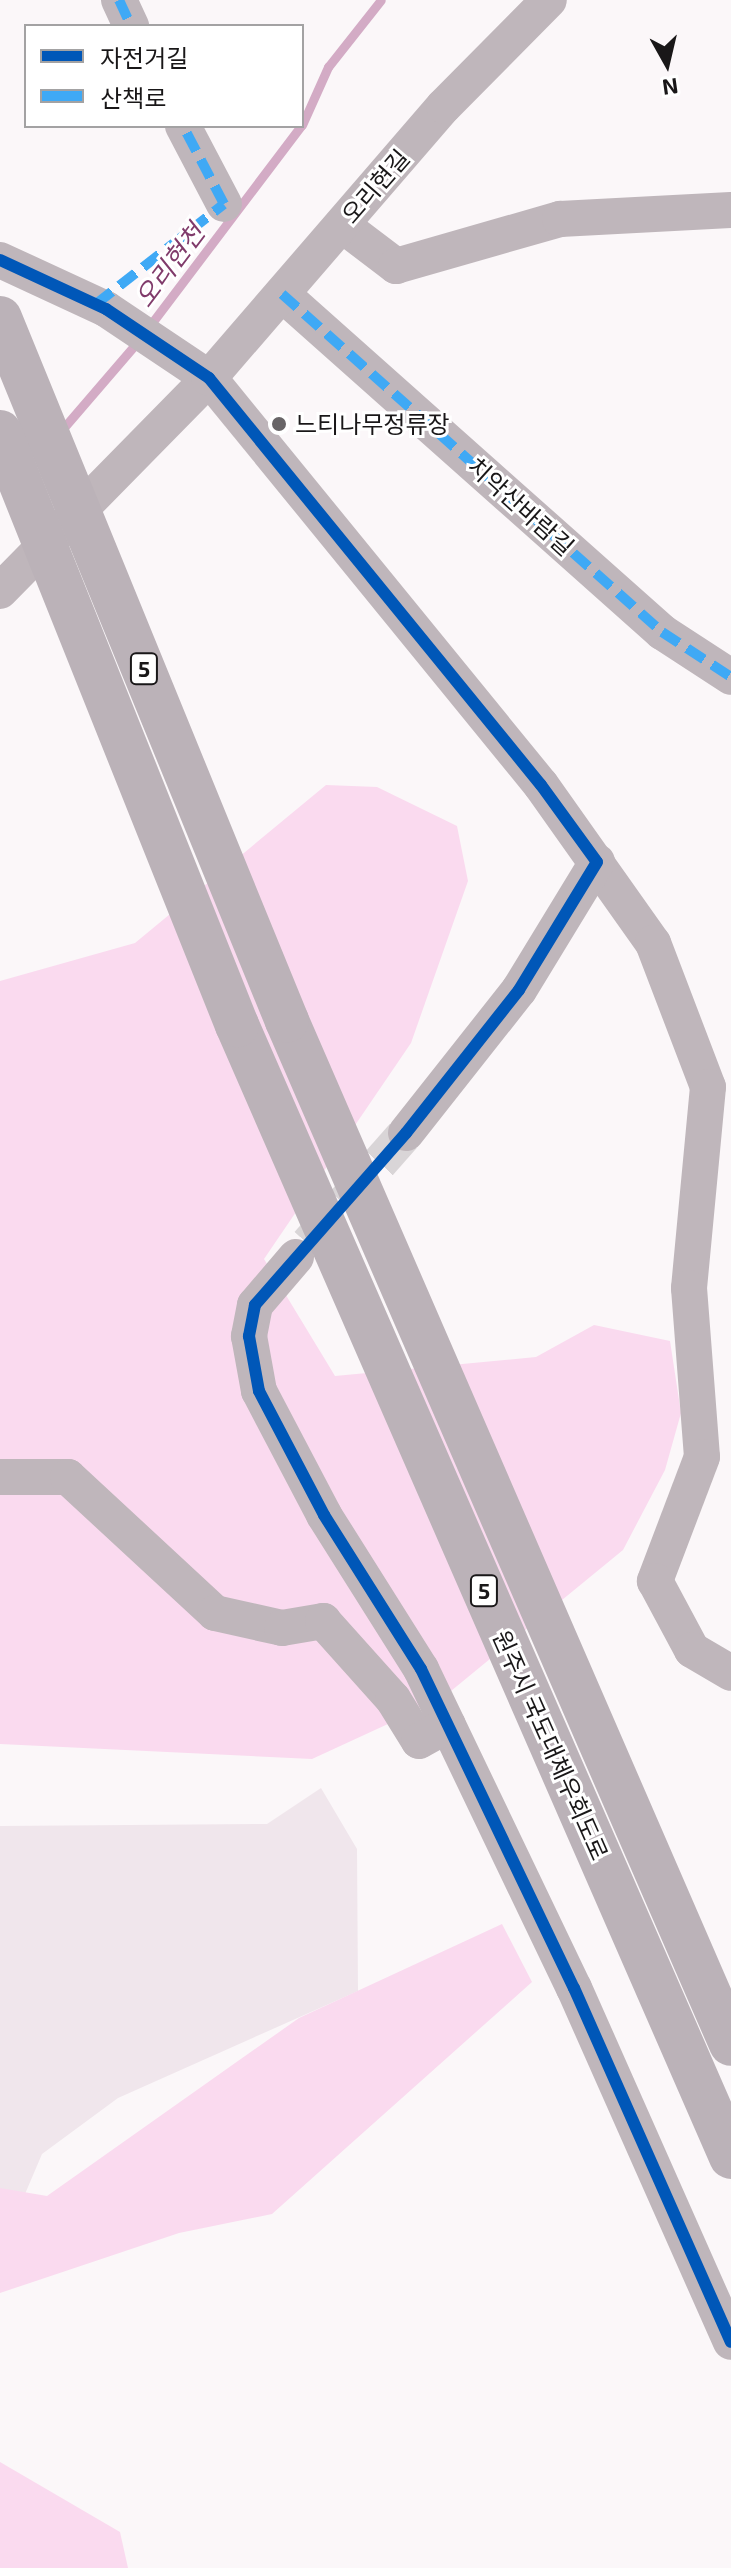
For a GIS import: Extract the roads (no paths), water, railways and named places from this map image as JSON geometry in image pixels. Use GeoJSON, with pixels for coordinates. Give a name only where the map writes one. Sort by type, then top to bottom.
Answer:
{"type":"FeatureCollection","features":[{"type":"Feature","properties":{"kind":"highway","name":"원주시 국도대체우회도로"},"geometry":{"type":"LineString","coordinates":[[0,318],[287,1021],[731,2044]]}},
{"type":"Feature","properties":{"kind":"highway","name":"원주시 국도대체우회도로"},"geometry":{"type":"LineString","coordinates":[[0,432],[237,1025],[731,2157]]}},
{"type":"Feature","properties":{"kind":"street"},"geometry":{"type":"LineString","coordinates":[[119,0],[130,24]]}},
{"type":"Feature","properties":{"kind":"street","name":"오리현길"},"geometry":{"type":"LineString","coordinates":[[0,591],[209,378],[444,106],[549,0]]}},
{"type":"Feature","properties":{"kind":"street"},"geometry":{"type":"LineString","coordinates":[[184,128],[224,204]]}},
{"type":"Feature","properties":{"kind":"street"},"geometry":{"type":"LineString","coordinates":[[342,225],[396,266],[560,219],[731,210]]}},
{"type":"Feature","properties":{"kind":"street"},"geometry":{"type":"LineString","coordinates":[[0,260],[106,309],[209,378],[541,785],[653,943],[708,1087],[689,1288],[702,1457],[655,1581],[692,1650],[731,1673]]}},
{"type":"Feature","properties":{"kind":"street","name":"치악산바람길"},"geometry":{"type":"LineString","coordinates":[[282,294],[662,632],[731,677]]}},
{"type":"Feature","properties":{"kind":"street"},"geometry":{"type":"LineString","coordinates":[[406,1133],[519,990],[597,862]]}},
{"type":"Feature","properties":{"kind":"street"},"geometry":{"type":"LineString","coordinates":[[296,1257],[255,1305],[249,1336],[259,1391],[324,1515],[421,1669],[574,1988],[731,2342]]}},
{"type":"Feature","properties":{"kind":"street"},"geometry":{"type":"LineString","coordinates":[[0,1477],[68,1477],[215,1613],[282,1628],[323,1621],[393,1699],[419,1741],[448,1725]]}},
{"type":"Feature","properties":{"kind":"waterway","name":"오리현천"},"geometry":{"type":"LineString","coordinates":[[304,121],[328,67],[381,0]]}},
{"type":"Feature","properties":{"kind":"waterway","name":"오리현천"},"geometry":{"type":"LineString","coordinates":[[148,328],[299,128]]}},
{"type":"Feature","properties":{"kind":"waterway","name":"오리현천"},"geometry":{"type":"LineString","coordinates":[[60,432],[139,340]]}},
{"type":"Feature","properties":{"kind":"tunnel"},"geometry":{"type":"LineString","coordinates":[[308,1244],[406,1133]]}},
{"type":"Feature","properties":{"kind":"place","name":"느티나무정류장"},"geometry":{"type":"Point","coordinates":[279,424]}}]}
